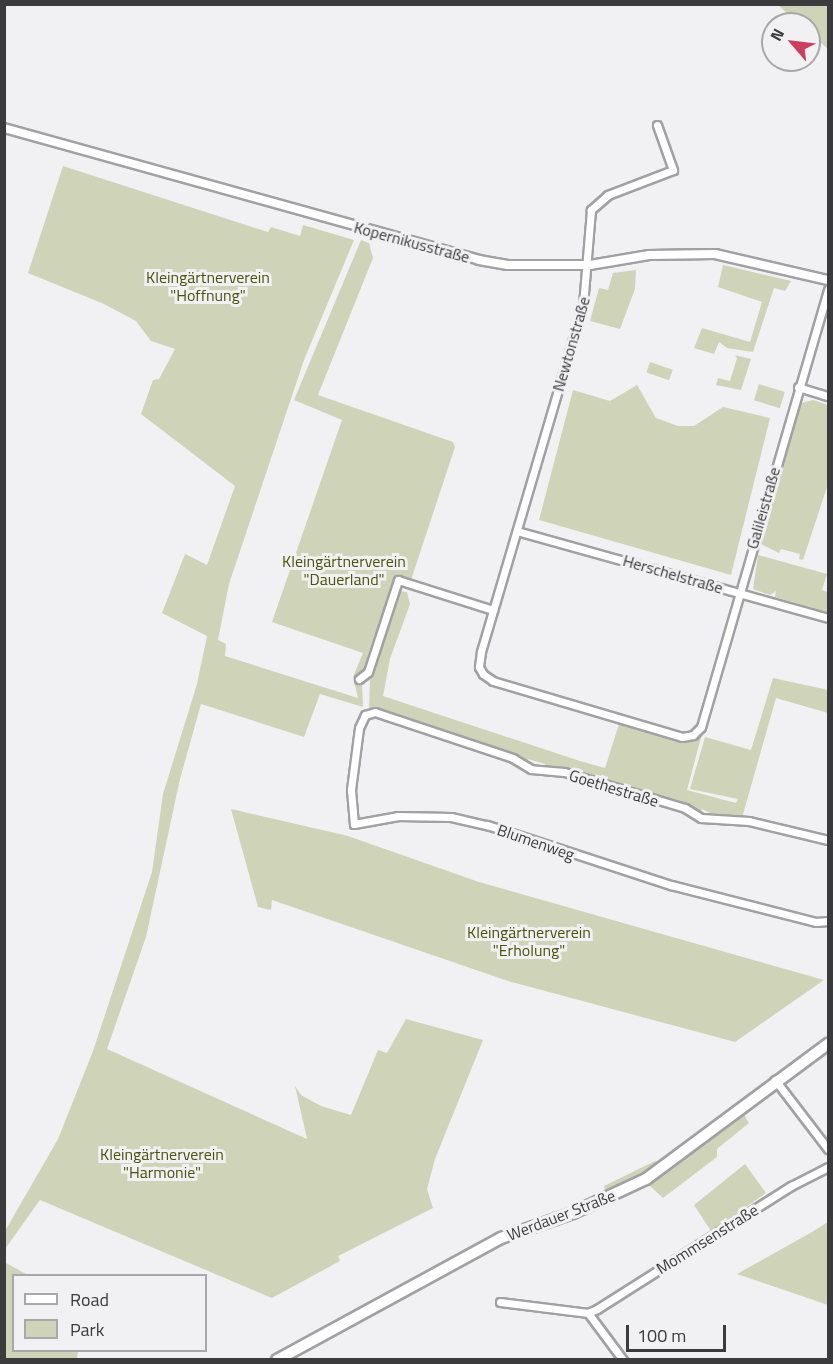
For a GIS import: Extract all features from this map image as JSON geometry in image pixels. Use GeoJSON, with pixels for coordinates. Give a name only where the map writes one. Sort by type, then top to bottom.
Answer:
{"type":"FeatureCollection","features":[{"type":"Feature","properties":{"kind":"main road","name":"Werdauer Straße"},"geometry":{"type":"LineString","coordinates":[[277,1359],[501,1238],[573,1213],[646,1179],[775,1080],[828,1044]]}},
{"type":"Feature","properties":{"kind":"street","name":"Newtonstraße"},"geometry":{"type":"LineString","coordinates":[[657,125],[673,170],[621,189],[596,203],[589,218],[590,265],[584,305],[478,667],[493,681],[682,737],[693,735],[701,727]]}},
{"type":"Feature","properties":{"kind":"street","name":"Kopernikusstraße"},"geometry":{"type":"LineString","coordinates":[[4,128],[456,255],[508,265],[590,265],[649,255],[715,254],[828,280]]}},
{"type":"Feature","properties":{"kind":"street","name":"Galileistraße"},"geometry":{"type":"LineString","coordinates":[[701,727],[738,592],[828,290]]}},
{"type":"Feature","properties":{"kind":"street"},"geometry":{"type":"LineString","coordinates":[[798,387],[828,396]]}},
{"type":"Feature","properties":{"kind":"street","name":"Herschelstraße"},"geometry":{"type":"LineString","coordinates":[[517,531],[828,618]]}},
{"type":"Feature","properties":{"kind":"street"},"geometry":{"type":"LineString","coordinates":[[359,679],[368,672],[398,580],[493,610]]}},
{"type":"Feature","properties":{"kind":"street","name":"Goethestraße"},"geometry":{"type":"LineString","coordinates":[[368,712],[504,755],[531,768],[564,772],[685,808],[701,818],[756,823],[828,840]]}},
{"type":"Feature","properties":{"kind":"street","name":"Blumenweg"},"geometry":{"type":"LineString","coordinates":[[368,712],[355,743],[351,790],[354,824],[398,816],[451,817],[487,825],[671,885],[816,922],[828,921]]}},
{"type":"Feature","properties":{"kind":"street"},"geometry":{"type":"LineString","coordinates":[[775,1080],[828,1149]]}},
{"type":"Feature","properties":{"kind":"street","name":"Mommsenstraße"},"geometry":{"type":"LineString","coordinates":[[588,1313],[791,1186],[828,1167]]}},
{"type":"Feature","properties":{"kind":"street"},"geometry":{"type":"LineString","coordinates":[[500,1302],[588,1313],[623,1359]]}},
{"type":"Feature","properties":{"kind":"green space"},"geometry":{"type":"Polygon","coordinates":[[[778,5],[827,5],[828,49],[821,43],[821,12],[786,12],[778,5]]]}},
{"type":"Feature","properties":{"kind":"green space"},"geometry":{"type":"Polygon","coordinates":[[[63,166],[268,232],[271,227],[300,236],[303,225],[354,240],[304,360],[229,584],[218,640],[226,644],[225,656],[358,698],[353,677],[363,653],[272,622],[342,420],[294,400],[361,240],[369,243],[373,258],[318,395],[453,442],[455,447],[411,580],[395,575],[368,654],[362,682],[363,707],[320,694],[304,737],[201,704],[180,779],[146,937],[107,1049],[307,1139],[295,1086],[301,1095],[321,1106],[351,1115],[378,1050],[387,1053],[406,1019],[483,1040],[435,1159],[427,1189],[433,1208],[338,1256],[340,1261],[272,1298],[40,1200],[5,1249],[5,1231],[58,1139],[93,1051],[152,872],[163,794],[197,684],[207,636],[162,613],[185,554],[207,565],[235,486],[141,414],[153,380],[159,379],[175,349],[151,341],[136,321],[104,304],[28,273],[63,166]]]}},
{"type":"Feature","properties":{"kind":"green space"},"geometry":{"type":"Polygon","coordinates":[[[723,265],[791,281],[785,291],[774,288],[753,352],[727,348],[719,342],[714,354],[694,348],[702,328],[750,342],[762,302],[718,287],[723,265]]]}},
{"type":"Feature","properties":{"kind":"green space"},"geometry":{"type":"Polygon","coordinates":[[[636,270],[635,289],[620,329],[590,321],[599,288],[608,290],[613,273],[636,270]]]}},
{"type":"Feature","properties":{"kind":"green space"},"geometry":{"type":"Polygon","coordinates":[[[735,355],[751,359],[741,390],[716,385],[718,378],[730,381],[737,358],[735,355]]]}},
{"type":"Feature","properties":{"kind":"green space"},"geometry":{"type":"Polygon","coordinates":[[[650,362],[673,370],[669,380],[646,372],[650,362]]]}},
{"type":"Feature","properties":{"kind":"green space"},"geometry":{"type":"Polygon","coordinates":[[[759,384],[785,392],[780,408],[754,400],[759,384]]]}},
{"type":"Feature","properties":{"kind":"green space"},"geometry":{"type":"Polygon","coordinates":[[[637,385],[656,418],[678,426],[694,426],[723,407],[770,418],[731,575],[539,520],[573,390],[610,401],[637,385]]]}},
{"type":"Feature","properties":{"kind":"green space"},"geometry":{"type":"Polygon","coordinates":[[[813,400],[828,405],[828,484],[803,560],[799,559],[800,554],[781,549],[779,553],[761,544],[801,403],[813,400]]]}},
{"type":"Feature","properties":{"kind":"green space"},"geometry":{"type":"Polygon","coordinates":[[[758,555],[827,574],[822,590],[828,592],[828,612],[775,597],[776,591],[770,595],[753,589],[758,555]]]}},
{"type":"Feature","properties":{"kind":"green space"},"geometry":{"type":"Polygon","coordinates":[[[399,591],[407,592],[410,604],[390,659],[383,696],[580,761],[605,768],[619,724],[677,742],[691,741],[702,734],[687,790],[736,803],[738,799],[690,789],[705,737],[751,750],[773,678],[828,690],[828,713],[776,698],[742,818],[719,817],[702,809],[700,814],[546,769],[545,764],[528,759],[527,764],[509,752],[369,709],[370,678],[399,591]]]}},
{"type":"Feature","properties":{"kind":"green space","name":"Kleingärtnerverein \"Erholung\""},"geometry":{"type":"Polygon","coordinates":[[[231,809],[348,836],[479,882],[824,980],[735,1042],[508,981],[272,900],[271,910],[258,907],[231,809]]]}},
{"type":"Feature","properties":{"kind":"green space"},"geometry":{"type":"Polygon","coordinates":[[[742,1111],[749,1123],[717,1149],[717,1157],[663,1198],[648,1184],[742,1111]]]}},
{"type":"Feature","properties":{"kind":"green space"},"geometry":{"type":"Polygon","coordinates":[[[655,1161],[662,1162],[606,1192],[604,1186],[655,1161]]]}},
{"type":"Feature","properties":{"kind":"green space"},"geometry":{"type":"Polygon","coordinates":[[[745,1164],[766,1193],[711,1231],[694,1205],[745,1164]]]}},
{"type":"Feature","properties":{"kind":"green space"},"geometry":{"type":"Polygon","coordinates":[[[828,1222],[828,1305],[737,1274],[812,1232],[828,1222]]]}},
{"type":"Feature","properties":{"kind":"green space"},"geometry":{"type":"Polygon","coordinates":[[[4,1262],[26,1274],[12,1274],[12,1352],[78,1352],[77,1359],[5,1359],[4,1262]]]}},
{"type":"Feature","properties":{"kind":"park label","name":"Kleingärtnerverein \"Hoffnung\""},"geometry":{"type":"Point","coordinates":[208,286]}},
{"type":"Feature","properties":{"kind":"park label","name":"Kleingärtnerverein \"Dauerland\""},"geometry":{"type":"Point","coordinates":[344,570]}},
{"type":"Feature","properties":{"kind":"park label","name":"Kleingärtnerverein \"Harmonie\""},"geometry":{"type":"Point","coordinates":[162,1163]}}]}
